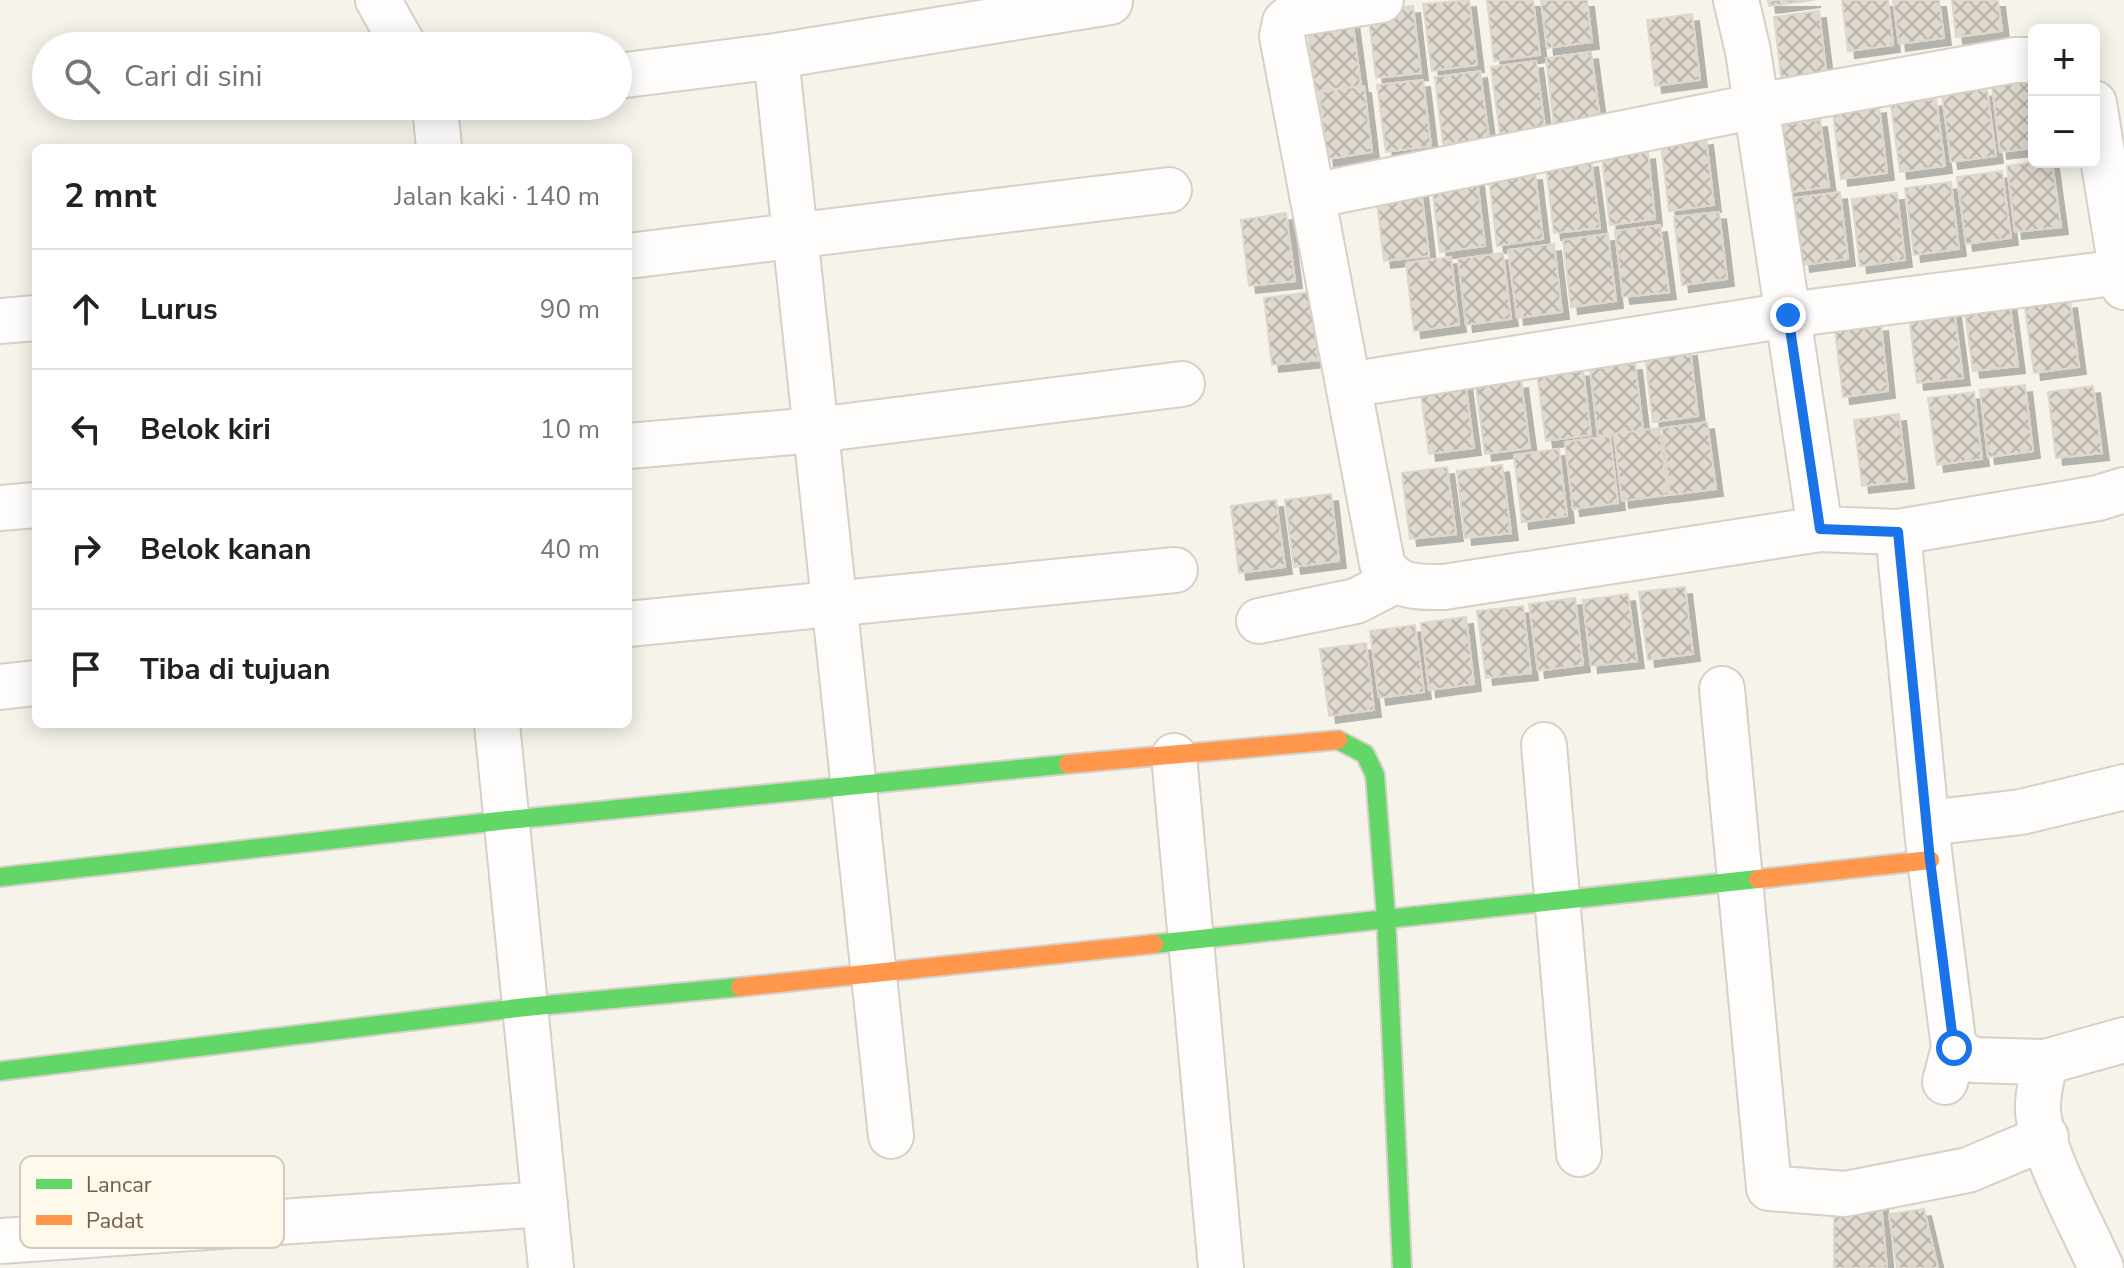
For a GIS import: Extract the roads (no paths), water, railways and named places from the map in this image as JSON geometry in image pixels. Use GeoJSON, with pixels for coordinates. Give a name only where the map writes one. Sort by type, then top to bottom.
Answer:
{"type":"FeatureCollection","features":[{"type":"Feature","properties":{"kind":"street"},"geometry":{"type":"LineString","coordinates":[[378,0],[396,32]]}},
{"type":"Feature","properties":{"kind":"street"},"geometry":{"type":"LineString","coordinates":[[1381,0],[1295,14],[1285,22],[1282,36],[1382,563],[1395,581],[1411,587],[1444,587],[1820,529],[1898,532],[2098,498],[2124,490]]}},
{"type":"Feature","properties":{"kind":"street"},"geometry":{"type":"LineString","coordinates":[[1736,0],[1757,106],[1820,529]]}},
{"type":"Feature","properties":{"kind":"street"},"geometry":{"type":"LineString","coordinates":[[632,74],[776,56],[978,12],[1110,2]]}},
{"type":"Feature","properties":{"kind":"street"},"geometry":{"type":"LineString","coordinates":[[776,56],[891,1136]]}},
{"type":"Feature","properties":{"kind":"street"},"geometry":{"type":"LineString","coordinates":[[1312,196],[1757,106],[2028,60]]}},
{"type":"Feature","properties":{"kind":"street"},"geometry":{"type":"LineString","coordinates":[[436,120],[439,144]]}},
{"type":"Feature","properties":{"kind":"street"},"geometry":{"type":"LineString","coordinates":[[1348,385],[1788,315],[2122,280],[2100,141]]}},
{"type":"Feature","properties":{"kind":"street"},"geometry":{"type":"LineString","coordinates":[[632,256],[1169,190]]}},
{"type":"Feature","properties":{"kind":"street"},"geometry":{"type":"LineString","coordinates":[[0,321],[32,318]]}},
{"type":"Feature","properties":{"kind":"street"},"geometry":{"type":"LineString","coordinates":[[632,446],[816,430],[1182,384]]}},
{"type":"Feature","properties":{"kind":"street"},"geometry":{"type":"LineString","coordinates":[[0,508],[32,505]]}},
{"type":"Feature","properties":{"kind":"street"},"geometry":{"type":"LineString","coordinates":[[1898,532],[1949,1065],[1973,1060],[2045,1062],[2124,1040]]}},
{"type":"Feature","properties":{"kind":"street"},"geometry":{"type":"LineString","coordinates":[[632,624],[1175,570]]}},
{"type":"Feature","properties":{"kind":"street"},"geometry":{"type":"LineString","coordinates":[[1259,621],[1356,601],[1395,581]]}},
{"type":"Feature","properties":{"kind":"street"},"geometry":{"type":"LineString","coordinates":[[0,687],[32,683]]}},
{"type":"Feature","properties":{"kind":"street"},"geometry":{"type":"LineString","coordinates":[[1722,689],[1769,1188],[1845,1194],[1968,1170],[2046,1137]]}},
{"type":"Feature","properties":{"kind":"street"},"geometry":{"type":"LineString","coordinates":[[497,728],[551,1268]]}},
{"type":"Feature","properties":{"kind":"street"},"geometry":{"type":"LineString","coordinates":[[0,877],[508,820],[1334,738],[1365,754],[1375,775],[1386,917],[1402,1268]]}},
{"type":"Feature","properties":{"kind":"street"},"geometry":{"type":"LineString","coordinates":[[1544,745],[1579,1154]]}},
{"type":"Feature","properties":{"kind":"street"},"geometry":{"type":"LineString","coordinates":[[1174,756],[1221,1268]]}},
{"type":"Feature","properties":{"kind":"street"},"geometry":{"type":"LineString","coordinates":[[0,1071],[526,1007],[875,974],[1740,881],[1929,841],[2021,812],[2124,787]]}},
{"type":"Feature","properties":{"kind":"street"},"geometry":{"type":"LineString","coordinates":[[2045,1062],[2038,1113],[2101,1268]]}},
{"type":"Feature","properties":{"kind":"street"},"geometry":{"type":"LineString","coordinates":[[284,1222],[545,1204]]}},
{"type":"Feature","properties":{"kind":"street"},"geometry":{"type":"LineString","coordinates":[[0,1241],[20,1240]]}}]}
